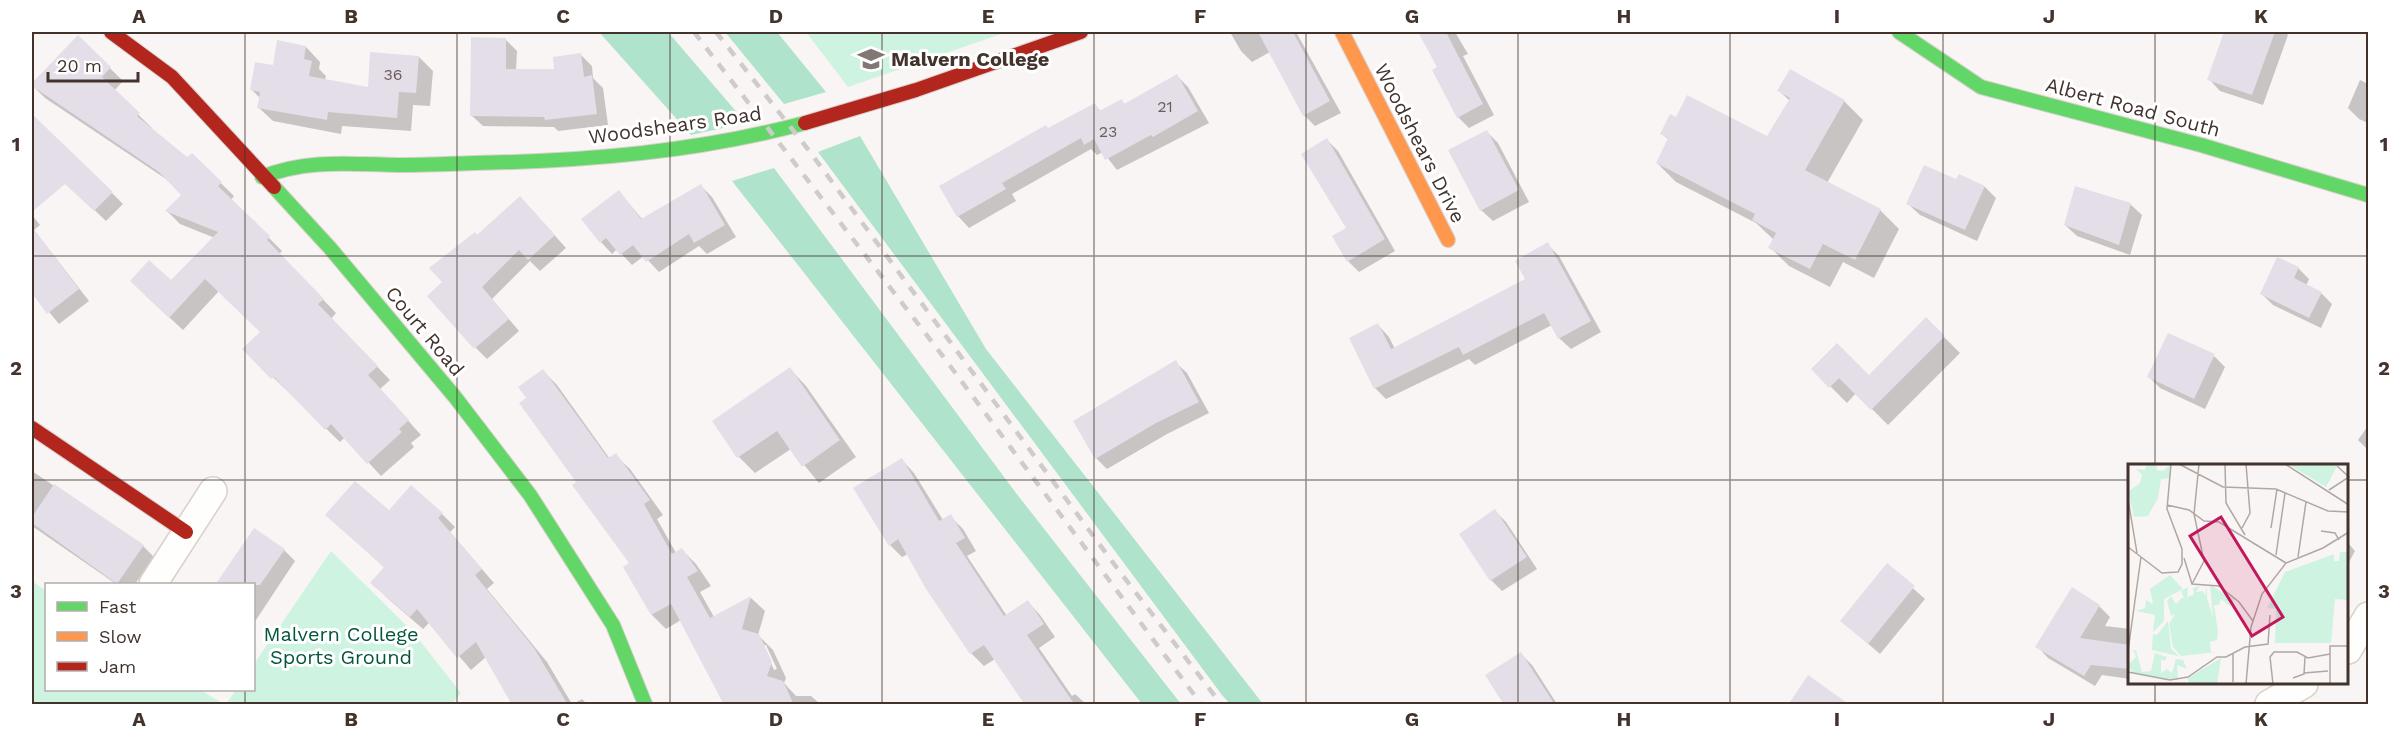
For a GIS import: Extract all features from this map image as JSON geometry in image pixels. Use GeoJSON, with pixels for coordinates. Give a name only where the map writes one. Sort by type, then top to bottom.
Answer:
{"type":"FeatureCollection","features":[{"type":"Feature","properties":{"kind":"street","name":"Court Road"},"geometry":{"type":"LineString","coordinates":[[111,32],[172,76],[262,177],[345,265],[455,397],[530,495],[613,625],[645,705]]}},
{"type":"Feature","properties":{"kind":"street","name":"Woodshears Road"},"geometry":{"type":"LineString","coordinates":[[262,177],[306,162],[396,165],[536,162],[635,154],[748,137],[849,110],[973,71],[1081,32]]}},
{"type":"Feature","properties":{"kind":"street","name":"Woodshears Drive"},"geometry":{"type":"LineString","coordinates":[[1342,32],[1448,240]]}},
{"type":"Feature","properties":{"kind":"street","name":"Albert Road South"},"geometry":{"type":"LineString","coordinates":[[1899,32],[1981,87],[2201,145],[2368,195]]}},
{"type":"Feature","properties":{"kind":"street"},"geometry":{"type":"LineString","coordinates":[[32,428],[186,532]]}},
{"type":"Feature","properties":{"kind":"street"},"geometry":{"type":"LineString","coordinates":[[154,583],[213,491]]}},
{"type":"Feature","properties":{"kind":"street"},"geometry":{"type":"LineString","coordinates":[[2349,648],[2368,616]]}},
{"type":"Feature","properties":{"kind":"street"},"geometry":{"type":"LineString","coordinates":[[2269,705],[2302,685]]}},
{"type":"Feature","properties":{"kind":"green space"},"geometry":{"type":"Polygon","coordinates":[[[599,32],[668,32],[746,123],[691,135],[599,32]]]}},
{"type":"Feature","properties":{"kind":"green space"},"geometry":{"type":"Polygon","coordinates":[[[725,32],[777,32],[826,92],[784,104],[725,32]]]}},
{"type":"Feature","properties":{"kind":"green space","name":"Malvern College"},"geometry":{"type":"Polygon","coordinates":[[[806,32],[1007,32],[848,87],[806,32]]]}},
{"type":"Feature","properties":{"kind":"green space"},"geometry":{"type":"Polygon","coordinates":[[[860,136],[986,349],[1263,704],[1230,704],[1222,695],[818,152],[860,136]]]}},
{"type":"Feature","properties":{"kind":"green space"},"geometry":{"type":"Polygon","coordinates":[[[774,168],[1016,493],[1181,704],[1142,704],[732,181],[774,168]]]}},
{"type":"Feature","properties":{"kind":"green space","name":"Malvern College Sports Ground"},"geometry":{"type":"Polygon","coordinates":[[[331,551],[413,632],[461,693],[452,704],[226,704],[235,691],[255,691],[255,663],[331,551]]]}},
{"type":"Feature","properties":{"kind":"green space","name":"Malvern College Sports Ground"},"geometry":{"type":"Polygon","coordinates":[[[32,581],[45,590],[45,691],[202,691],[224,704],[32,704],[32,581]]]}},
{"type":"Feature","properties":{"kind":"building"},"geometry":{"type":"Polygon","coordinates":[[[1258,32],[1293,32],[1330,101],[1303,116],[1258,32]]]}},
{"type":"Feature","properties":{"kind":"building"},"geometry":{"type":"Polygon","coordinates":[[[1418,32],[1446,32],[1483,104],[1457,118],[1432,70],[1437,67],[1418,32]]]}},
{"type":"Feature","properties":{"kind":"building"},"geometry":{"type":"Polygon","coordinates":[[[2224,32],[2275,32],[2252,95],[2207,80],[2224,32]]]}},
{"type":"Feature","properties":{"kind":"building"},"geometry":{"type":"Polygon","coordinates":[[[78,35],[111,67],[102,77],[140,113],[137,116],[187,157],[192,153],[222,182],[218,186],[270,236],[267,240],[324,299],[318,304],[378,366],[368,375],[409,420],[399,429],[402,432],[367,464],[331,424],[325,430],[274,377],[271,379],[242,349],[260,332],[205,279],[169,318],[130,281],[149,260],[171,280],[218,232],[165,211],[181,195],[159,172],[32,86],[32,83],[78,35]]]}},
{"type":"Feature","properties":{"kind":"building"},"geometry":{"type":"Polygon","coordinates":[[[471,37],[506,38],[506,69],[554,69],[553,57],[581,53],[584,77],[592,75],[597,114],[545,120],[544,117],[470,116],[471,37]]]}},
{"type":"Feature","properties":{"kind":"building"},"geometry":{"type":"Polygon","coordinates":[[[277,40],[306,46],[304,59],[312,61],[309,76],[368,87],[370,52],[419,56],[416,93],[399,92],[397,118],[328,112],[327,120],[257,108],[260,92],[250,90],[255,62],[273,65],[277,40]]]}},
{"type":"Feature","properties":{"kind":"building"},"geometry":{"type":"Polygon","coordinates":[[[1790,69],[1845,100],[1805,170],[1881,209],[1855,260],[1823,244],[1810,269],[1768,248],[1776,233],[1752,220],[1755,214],[1656,163],[1668,138],[1660,134],[1670,114],[1676,117],[1687,95],[1767,136],[1790,98],[1777,91],[1790,69]]]}},
{"type":"Feature","properties":{"kind":"building"},"geometry":{"type":"Polygon","coordinates":[[[1177,74],[1198,111],[1153,137],[1151,135],[1105,160],[1094,139],[1084,145],[1081,138],[1002,183],[1006,189],[957,217],[939,186],[1046,125],[1048,128],[1095,103],[1099,111],[1122,99],[1124,104],[1177,74]]]}},
{"type":"Feature","properties":{"kind":"building"},"geometry":{"type":"Polygon","coordinates":[[[32,114],[113,192],[94,211],[65,184],[32,212],[32,114]]]}},
{"type":"Feature","properties":{"kind":"building"},"geometry":{"type":"Polygon","coordinates":[[[1487,130],[1519,190],[1480,211],[1448,150],[1487,130]]]}},
{"type":"Feature","properties":{"kind":"building"},"geometry":{"type":"Polygon","coordinates":[[[1327,138],[1385,239],[1347,262],[1332,236],[1346,228],[1301,154],[1327,138]]]}},
{"type":"Feature","properties":{"kind":"building"},"geometry":{"type":"Polygon","coordinates":[[[1924,165],[1956,179],[1959,174],[1985,186],[1965,230],[1906,204],[1924,165]]]}},
{"type":"Feature","properties":{"kind":"building"},"geometry":{"type":"Polygon","coordinates":[[[701,184],[725,225],[694,243],[689,234],[646,262],[633,245],[620,255],[606,238],[600,243],[581,219],[619,190],[641,219],[701,184]]]}},
{"type":"Feature","properties":{"kind":"building"},"geometry":{"type":"Polygon","coordinates":[[[2075,186],[2131,203],[2119,245],[2064,225],[2075,186]]]}},
{"type":"Feature","properties":{"kind":"building"},"geometry":{"type":"Polygon","coordinates":[[[520,196],[555,235],[528,260],[519,250],[482,287],[509,319],[474,349],[427,296],[442,282],[429,268],[475,232],[477,235],[520,196]]]}},
{"type":"Feature","properties":{"kind":"building"},"geometry":{"type":"Polygon","coordinates":[[[32,227],[79,289],[47,314],[32,293],[32,227]]]}},
{"type":"Feature","properties":{"kind":"building"},"geometry":{"type":"Polygon","coordinates":[[[1548,242],[1591,321],[1558,339],[1544,313],[1463,355],[1459,347],[1374,389],[1349,338],[1378,323],[1391,349],[1525,279],[1515,261],[1548,242]]]}},
{"type":"Feature","properties":{"kind":"building"},"geometry":{"type":"Polygon","coordinates":[[[2277,257],[2299,267],[2294,278],[2322,292],[2309,318],[2260,294],[2277,257]]]}},
{"type":"Feature","properties":{"kind":"building"},"geometry":{"type":"Polygon","coordinates":[[[1926,317],[1945,336],[1871,410],[1839,378],[1829,388],[1811,369],[1837,343],[1869,375],[1926,317]]]}},
{"type":"Feature","properties":{"kind":"building"},"geometry":{"type":"Polygon","coordinates":[[[2168,333],[2215,354],[2194,399],[2147,377],[2168,333]]]}},
{"type":"Feature","properties":{"kind":"building"},"geometry":{"type":"Polygon","coordinates":[[[1176,360],[1199,402],[1156,423],[1095,459],[1073,421],[1176,360]]]}},
{"type":"Feature","properties":{"kind":"building"},"geometry":{"type":"Polygon","coordinates":[[[790,367],[840,440],[802,467],[777,431],[737,458],[712,421],[790,367]]]}},
{"type":"Feature","properties":{"kind":"building"},"geometry":{"type":"Polygon","coordinates":[[[543,369],[608,458],[616,453],[650,500],[644,504],[672,554],[682,548],[698,571],[687,577],[710,618],[751,596],[742,629],[759,634],[772,662],[767,676],[783,681],[794,705],[724,705],[671,604],[651,615],[623,567],[629,563],[572,485],[576,482],[519,403],[526,398],[518,387],[543,369]]]}},
{"type":"Feature","properties":{"kind":"building"},"geometry":{"type":"Polygon","coordinates":[[[902,458],[939,521],[951,514],[965,538],[956,543],[1004,616],[1028,600],[1044,624],[1027,635],[1075,705],[1025,705],[984,645],[970,654],[926,589],[898,539],[889,546],[853,488],[902,458]]]}},
{"type":"Feature","properties":{"kind":"building"},"geometry":{"type":"Polygon","coordinates":[[[355,481],[389,510],[411,485],[443,513],[438,518],[482,569],[475,575],[534,648],[568,705],[512,705],[476,642],[457,658],[417,609],[410,617],[370,583],[384,567],[325,515],[355,481]]]}},
{"type":"Feature","properties":{"kind":"building"},"geometry":{"type":"Polygon","coordinates":[[[54,484],[144,545],[116,583],[32,523],[32,517],[54,484]]]}},
{"type":"Feature","properties":{"kind":"building"},"geometry":{"type":"Polygon","coordinates":[[[1495,509],[1527,557],[1490,581],[1459,534],[1495,509]]]}},
{"type":"Feature","properties":{"kind":"building"},"geometry":{"type":"Polygon","coordinates":[[[254,528],[285,549],[260,585],[216,583],[254,528]]]}},
{"type":"Feature","properties":{"kind":"building"},"geometry":{"type":"Polygon","coordinates":[[[1887,563],[1915,586],[1868,644],[1840,621],[1887,563]]]}},
{"type":"Feature","properties":{"kind":"building"},"geometry":{"type":"Polygon","coordinates":[[[2072,587],[2100,605],[2080,638],[2128,645],[2128,669],[2091,665],[2084,676],[2035,647],[2072,587]]]}},
{"type":"Feature","properties":{"kind":"building"},"geometry":{"type":"Polygon","coordinates":[[[1521,652],[1555,705],[1504,705],[1485,675],[1521,652]]]}},
{"type":"Feature","properties":{"kind":"building"},"geometry":{"type":"Polygon","coordinates":[[[1808,675],[1850,705],[1788,705],[1808,675]]]}},
{"type":"Feature","properties":{"kind":"railway"},"geometry":{"type":"LineString","coordinates":[[694,32],[945,359],[1201,704]]}},
{"type":"Feature","properties":{"kind":"railway"},"geometry":{"type":"LineString","coordinates":[[716,32],[807,148],[1117,568],[1221,704]]}},
{"type":"Feature","properties":{"kind":"traffic: fast"},"geometry":{"type":"LineString","coordinates":[[1899,32],[1981,87],[2201,145],[2368,195]]}},
{"type":"Feature","properties":{"kind":"traffic: fast"},"geometry":{"type":"LineString","coordinates":[[262,177],[295,167],[312,165],[517,162],[641,153],[723,141],[805,123]]}},
{"type":"Feature","properties":{"kind":"traffic: fast"},"geometry":{"type":"LineString","coordinates":[[274,187],[330,248],[455,397],[530,495],[613,625],[645,704]]}},
{"type":"Feature","properties":{"kind":"traffic: slow"},"geometry":{"type":"LineString","coordinates":[[1342,32],[1448,240]]}},
{"type":"Feature","properties":{"kind":"traffic: jam"},"geometry":{"type":"LineString","coordinates":[[111,32],[172,77],[274,187]]}},
{"type":"Feature","properties":{"kind":"traffic: jam"},"geometry":{"type":"LineString","coordinates":[[805,123],[916,90],[1081,32]]}},
{"type":"Feature","properties":{"kind":"traffic: jam"},"geometry":{"type":"LineString","coordinates":[[32,428],[186,532]]}},
{"type":"Feature","properties":{"kind":"place","name":"Malvern College"},"geometry":{"type":"Point","coordinates":[871,59]}}]}
